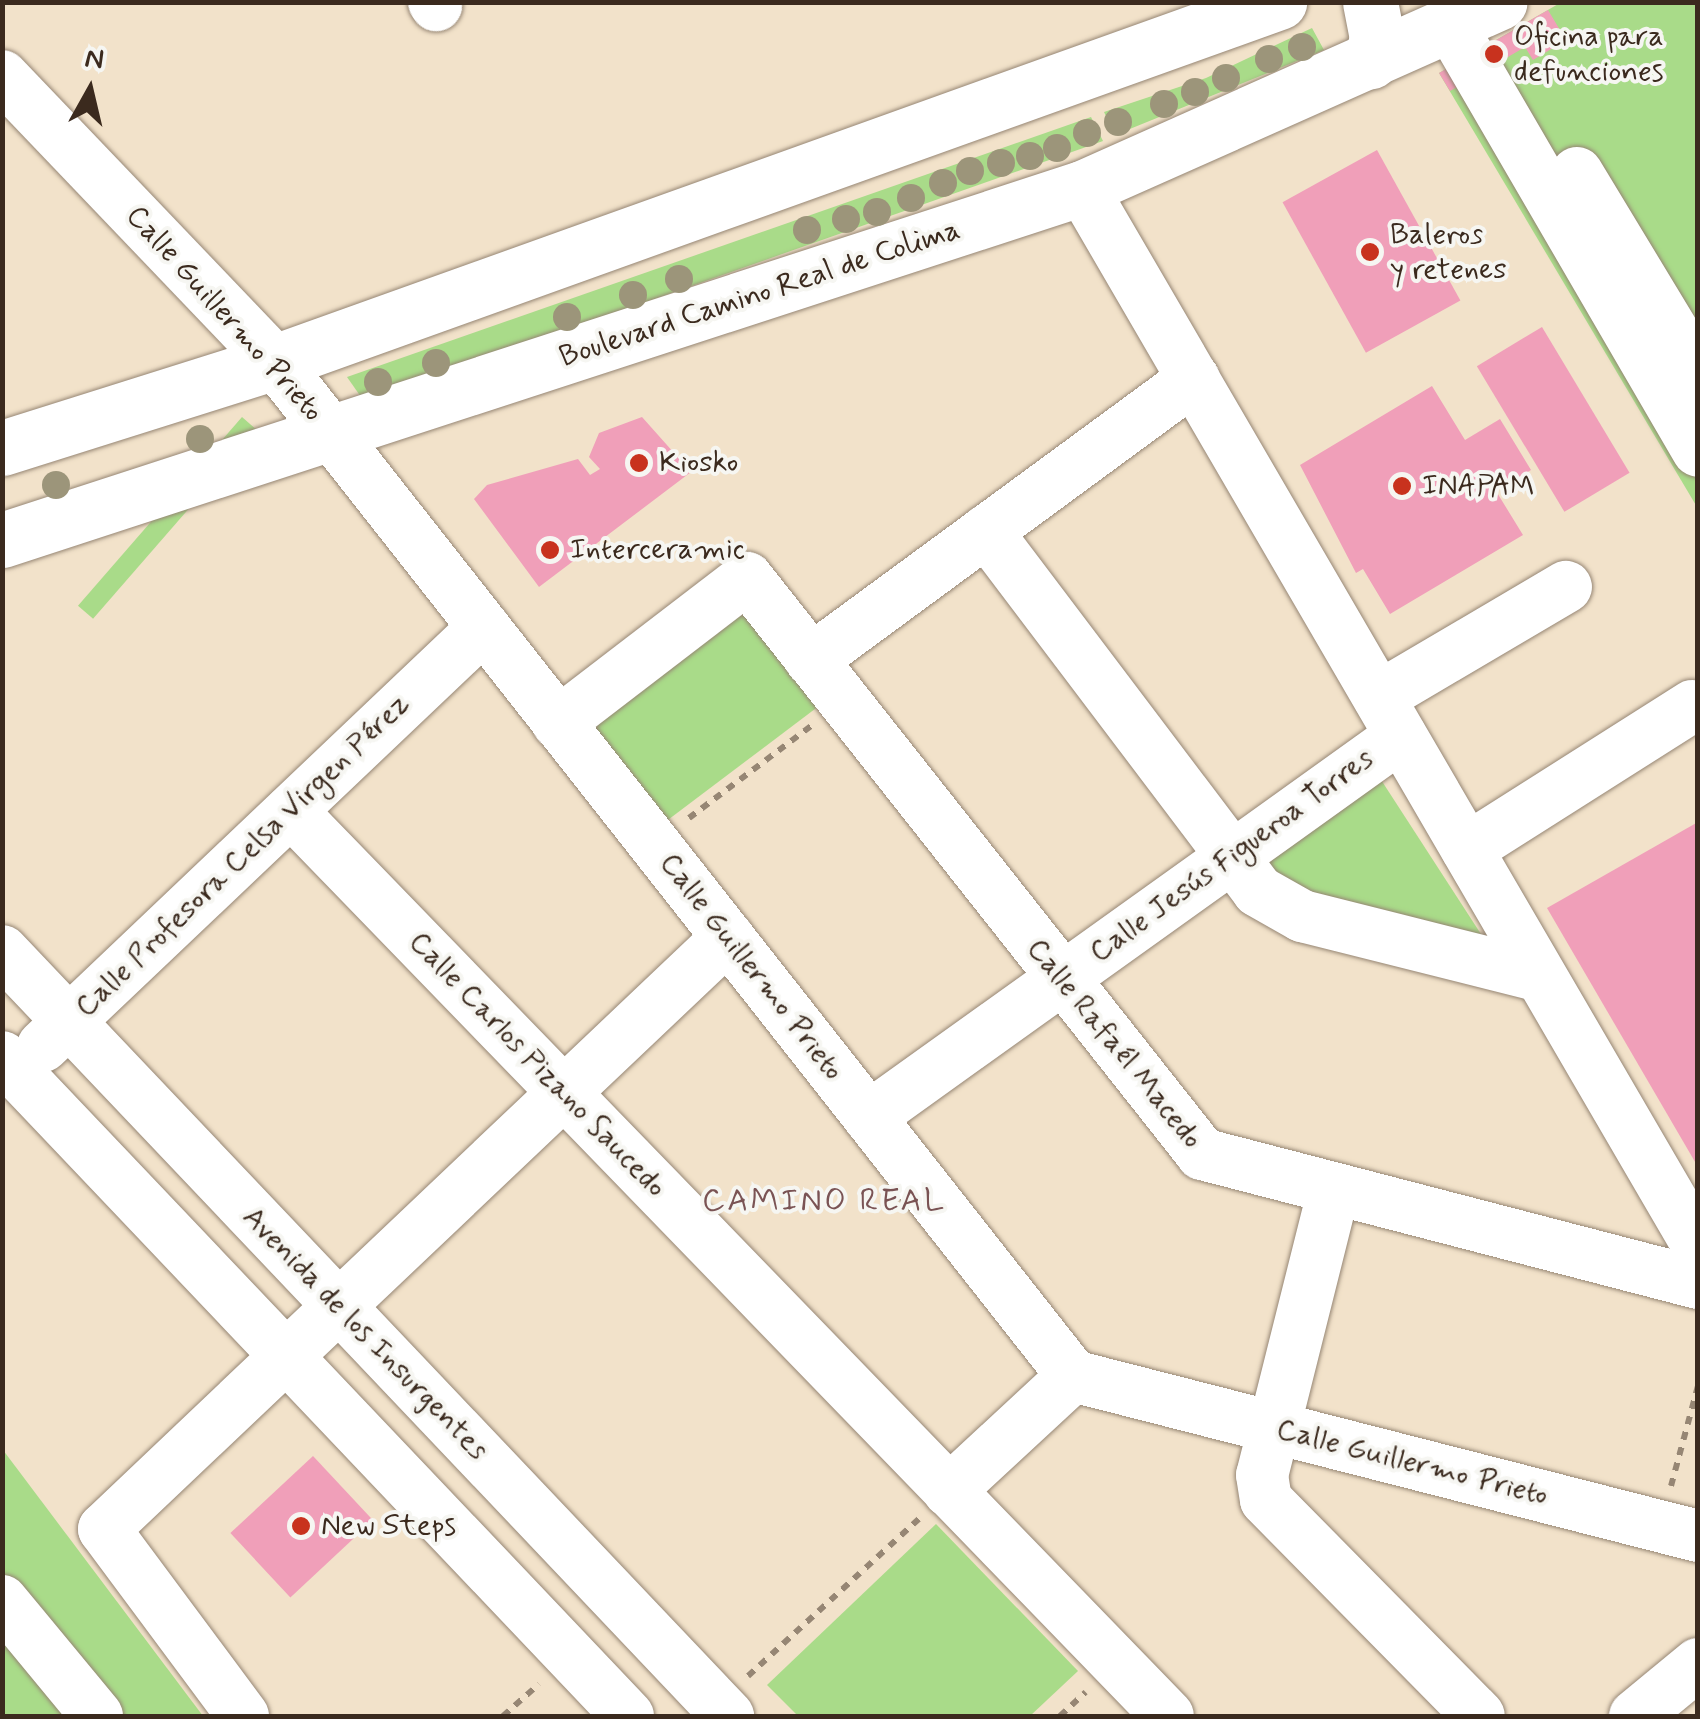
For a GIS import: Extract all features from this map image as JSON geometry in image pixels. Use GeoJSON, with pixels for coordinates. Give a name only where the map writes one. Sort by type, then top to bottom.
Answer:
{"type":"FeatureCollection","features":[{"type":"Feature","properties":{"kind":"main road"},"geometry":{"type":"LineString","coordinates":[[1370,2],[1377,38],[1370,60]]}},
{"type":"Feature","properties":{"kind":"main road"},"geometry":{"type":"LineString","coordinates":[[2,448],[275,362],[1271,4]]}},
{"type":"Feature","properties":{"kind":"main road","name":"Boulevard Camino Real de Colima"},"geometry":{"type":"LineString","coordinates":[[2,540],[1082,188],[1477,15]]}},
{"type":"Feature","properties":{"kind":"street"},"geometry":{"type":"LineString","coordinates":[[1477,15],[1628,293],[1698,451]]}},
{"type":"Feature","properties":{"kind":"street","name":"Calle Guillermo Prieto"},"geometry":{"type":"LineString","coordinates":[[2,76],[275,362],[1073,1376],[1679,1532]]}},
{"type":"Feature","properties":{"kind":"street"},"geometry":{"type":"LineString","coordinates":[[1082,188],[1698,1246]]}},
{"type":"Feature","properties":{"kind":"street"},"geometry":{"type":"LineString","coordinates":[[1628,293],[1698,373]]}},
{"type":"Feature","properties":{"kind":"street"},"geometry":{"type":"LineString","coordinates":[[811,660],[1194,379]]}},
{"type":"Feature","properties":{"kind":"street"},"geometry":{"type":"LineString","coordinates":[[986,531],[1229,858],[1258,891],[1302,916],[1540,976]]}},
{"type":"Feature","properties":{"kind":"street","name":"Calle Rafaél Macedo"},"geometry":{"type":"LineString","coordinates":[[558,722],[748,578],[1059,980],[1202,1154],[1698,1283]]}},
{"type":"Feature","properties":{"kind":"street","name":"Calle Jesús Figueroa Torres"},"geometry":{"type":"LineString","coordinates":[[868,1117],[1229,858],[1390,716],[1566,587]]}},
{"type":"Feature","properties":{"kind":"street","name":"Calle Profesora Celsa Virgen Pérez"},"geometry":{"type":"LineString","coordinates":[[7,1071],[68,1022],[484,628]]}},
{"type":"Feature","properties":{"kind":"street"},"geometry":{"type":"LineString","coordinates":[[1467,849],[1692,706]]}},
{"type":"Feature","properties":{"kind":"street","name":"Calle Carlos Pizano Saucedo"},"geometry":{"type":"LineString","coordinates":[[292,811],[1168,1716]]}},
{"type":"Feature","properties":{"kind":"street"},"geometry":{"type":"LineString","coordinates":[[243,1716],[104,1530],[728,938]]}},
{"type":"Feature","properties":{"kind":"street","name":"Avenida de los Insurgentes"},"geometry":{"type":"LineString","coordinates":[[2,952],[716,1713]]}},
{"type":"Feature","properties":{"kind":"street"},"geometry":{"type":"LineString","coordinates":[[7,1071],[286,1356],[628,1716]]}},
{"type":"Feature","properties":{"kind":"street"},"geometry":{"type":"LineString","coordinates":[[1334,1189],[1262,1475],[1266,1500],[1479,1716]]}},
{"type":"Feature","properties":{"kind":"street"},"geometry":{"type":"LineString","coordinates":[[949,1491],[1073,1376]]}},
{"type":"Feature","properties":{"kind":"street"},"geometry":{"type":"LineString","coordinates":[[2,1601],[97,1716]]}},
{"type":"Feature","properties":{"kind":"street"},"geometry":{"type":"LineString","coordinates":[[1635,1716],[1698,1664]]}},
{"type":"Feature","properties":{"kind":"path"},"geometry":{"type":"LineString","coordinates":[[654,844],[844,701]]}},
{"type":"Feature","properties":{"kind":"path"},"geometry":{"type":"LineString","coordinates":[[1679,1532],[1698,1386]]}},
{"type":"Feature","properties":{"kind":"path"},"geometry":{"type":"LineString","coordinates":[[716,1713],[949,1491]]}},
{"type":"Feature","properties":{"kind":"green space"},"geometry":{"type":"Polygon","coordinates":[[[1560,3],[1697,3],[1697,507],[1439,73],[1560,3]]]}},
{"type":"Feature","properties":{"kind":"green space"},"geometry":{"type":"Polygon","coordinates":[[[1312,28],[1324,50],[1115,135],[1104,112],[1206,78],[1312,28]]]}},
{"type":"Feature","properties":{"kind":"green space"},"geometry":{"type":"Polygon","coordinates":[[[1091,117],[1103,141],[646,302],[361,397],[347,377],[1091,117]]]}},
{"type":"Feature","properties":{"kind":"green space"},"geometry":{"type":"Polygon","coordinates":[[[242,417],[257,430],[93,619],[78,606],[242,417]]]}},
{"type":"Feature","properties":{"kind":"green space"},"geometry":{"type":"Polygon","coordinates":[[[741,602],[819,706],[664,823],[585,719],[741,602]]]}},
{"type":"Feature","properties":{"kind":"green space"},"geometry":{"type":"Polygon","coordinates":[[[1374,769],[1490,948],[1304,903],[1250,856],[1374,769]]]}},
{"type":"Feature","properties":{"kind":"green space"},"geometry":{"type":"Polygon","coordinates":[[[3,1450],[203,1716],[3,1716],[3,1450]]]}},
{"type":"Feature","properties":{"kind":"green space"},"geometry":{"type":"Polygon","coordinates":[[[936,1524],[1078,1671],[1030,1716],[798,1716],[767,1685],[936,1524]]]}},
{"type":"Feature","properties":{"kind":"building","name":"Oficina para defunciones"},"geometry":{"type":"Polygon","coordinates":[[[1548,10],[1566,40],[1533,60],[1525,47],[1450,91],[1439,73],[1548,10]]]}},
{"type":"Feature","properties":{"kind":"building","name":"Baleros y retenes"},"geometry":{"type":"Polygon","coordinates":[[[1377,150],[1460,300],[1366,353],[1283,202],[1377,150]]]}},
{"type":"Feature","properties":{"kind":"building"},"geometry":{"type":"Polygon","coordinates":[[[1542,327],[1630,473],[1564,512],[1477,366],[1542,327]]]}},
{"type":"Feature","properties":{"kind":"building","name":"INAPAM"},"geometry":{"type":"Polygon","coordinates":[[[1432,386],[1465,440],[1500,419],[1531,470],[1496,491],[1523,535],[1390,614],[1363,569],[1356,573],[1300,465],[1432,386]]]}},
{"type":"Feature","properties":{"kind":"building","name":"Interceramic"},"geometry":{"type":"Polygon","coordinates":[[[642,417],[691,472],[539,587],[474,499],[487,485],[578,459],[590,475],[600,469],[589,457],[599,433],[642,417]]]}},
{"type":"Feature","properties":{"kind":"building"},"geometry":{"type":"Polygon","coordinates":[[[1698,822],[1698,1167],[1547,908],[1698,822]]]}},
{"type":"Feature","properties":{"kind":"building","name":"New Steps"},"geometry":{"type":"Polygon","coordinates":[[[313,1456],[373,1520],[290,1597],[230,1533],[313,1456]]]}},
{"type":"Feature","properties":{"kind":"place","name":"Oficina para defunciones"},"geometry":{"type":"Point","coordinates":[1494,54]}},
{"type":"Feature","properties":{"kind":"place","name":"Baleros y retenes"},"geometry":{"type":"Point","coordinates":[1370,252]}},
{"type":"Feature","properties":{"kind":"place","name":"Kiosko"},"geometry":{"type":"Point","coordinates":[639,463]}},
{"type":"Feature","properties":{"kind":"place","name":"INAPAM"},"geometry":{"type":"Point","coordinates":[1402,486]}},
{"type":"Feature","properties":{"kind":"place","name":"Interceramic"},"geometry":{"type":"Point","coordinates":[550,550]}},
{"type":"Feature","properties":{"kind":"place","name":"New Steps"},"geometry":{"type":"Point","coordinates":[301,1526]}},
{"type":"Feature","properties":{"kind":"district","name":"CAMINO REAL"},"geometry":{"type":"Point","coordinates":[824,1201]}}]}
